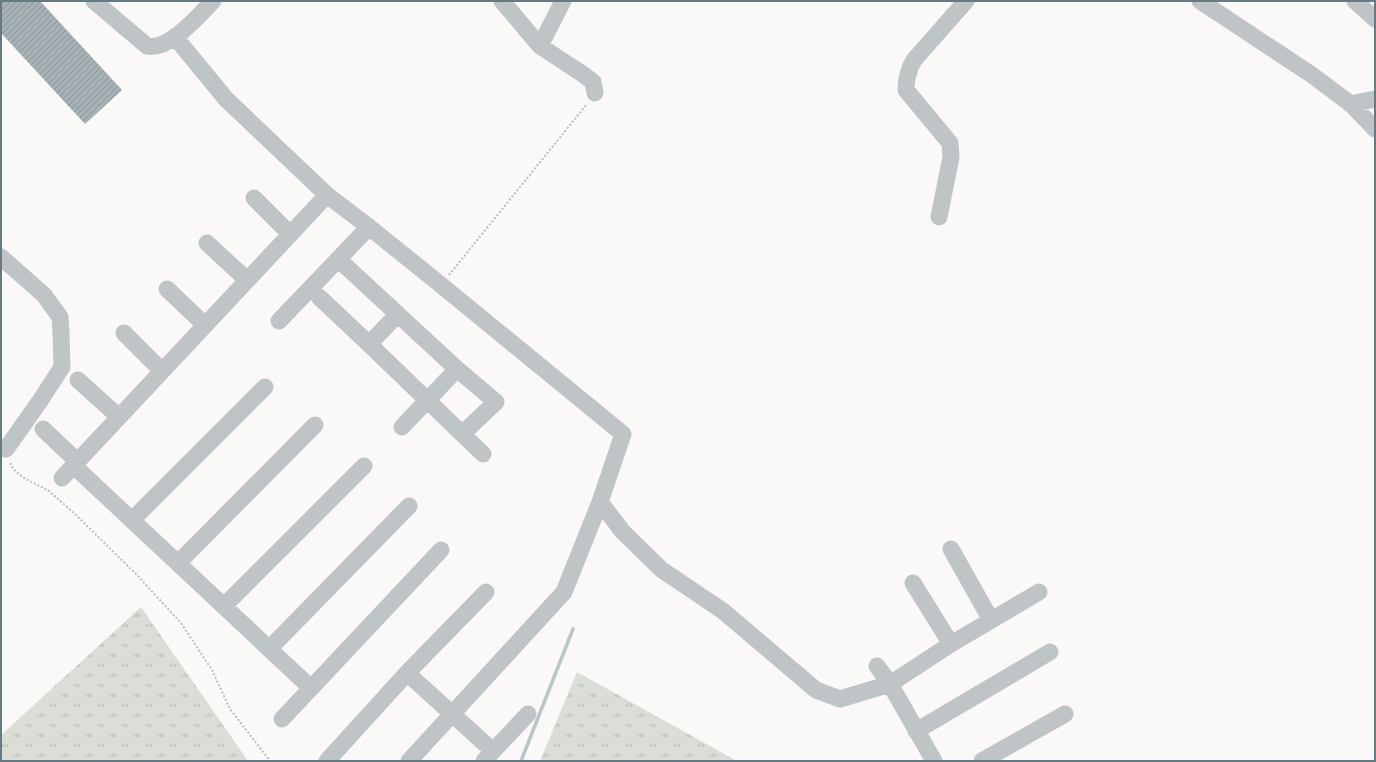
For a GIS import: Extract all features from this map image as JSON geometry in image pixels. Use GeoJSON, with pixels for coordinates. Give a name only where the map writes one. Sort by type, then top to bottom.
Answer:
{"type":"FeatureCollection","features":[{"type":"Feature","properties":{"kind":"street"},"geometry":{"type":"LineString","coordinates":[[94,1],[148,46],[153,47],[159,46],[175,37],[206,3]]}},
{"type":"Feature","properties":{"kind":"street"},"geometry":{"type":"LineString","coordinates":[[502,1],[540,46],[593,82],[595,93]]}},
{"type":"Feature","properties":{"kind":"street"},"geometry":{"type":"LineString","coordinates":[[540,46],[563,1]]}},
{"type":"Feature","properties":{"kind":"street"},"geometry":{"type":"LineString","coordinates":[[939,217],[951,157],[950,143],[906,90],[907,76],[909,68],[914,60],[966,1]]}},
{"type":"Feature","properties":{"kind":"street"},"geometry":{"type":"LineString","coordinates":[[1200,1],[1312,75],[1350,104],[1375,129]]}},
{"type":"Feature","properties":{"kind":"street"},"geometry":{"type":"LineString","coordinates":[[1355,1],[1375,19]]}},
{"type":"Feature","properties":{"kind":"street"},"geometry":{"type":"LineString","coordinates":[[175,37],[226,99],[327,195],[441,285],[623,434],[600,502],[564,592],[409,761]]}},
{"type":"Feature","properties":{"kind":"street"},"geometry":{"type":"LineString","coordinates":[[1350,104],[1375,100]]}},
{"type":"Feature","properties":{"kind":"street"},"geometry":{"type":"LineString","coordinates":[[71,468],[327,195]]}},
{"type":"Feature","properties":{"kind":"street"},"geometry":{"type":"LineString","coordinates":[[254,198],[290,234]]}},
{"type":"Feature","properties":{"kind":"street"},"geometry":{"type":"LineString","coordinates":[[279,321],[369,227]]}},
{"type":"Feature","properties":{"kind":"street"},"geometry":{"type":"LineString","coordinates":[[207,243],[247,280]]}},
{"type":"Feature","properties":{"kind":"street"},"geometry":{"type":"LineString","coordinates":[[1,257],[44,295],[60,317],[62,367],[6,449]]}},
{"type":"Feature","properties":{"kind":"street"},"geometry":{"type":"LineString","coordinates":[[338,259],[457,369],[496,402],[462,434]]}},
{"type":"Feature","properties":{"kind":"street"},"geometry":{"type":"LineString","coordinates":[[167,289],[205,326]]}},
{"type":"Feature","properties":{"kind":"street"},"geometry":{"type":"LineString","coordinates":[[319,297],[483,454]]}},
{"type":"Feature","properties":{"kind":"street"},"geometry":{"type":"LineString","coordinates":[[369,344],[398,314]]}},
{"type":"Feature","properties":{"kind":"street"},"geometry":{"type":"LineString","coordinates":[[124,333],[162,371]]}},
{"type":"Feature","properties":{"kind":"street"},"geometry":{"type":"LineString","coordinates":[[402,427],[457,369]]}},
{"type":"Feature","properties":{"kind":"street"},"geometry":{"type":"LineString","coordinates":[[78,380],[119,416]]}},
{"type":"Feature","properties":{"kind":"street"},"geometry":{"type":"LineString","coordinates":[[132,520],[265,387]]}},
{"type":"Feature","properties":{"kind":"street"},"geometry":{"type":"LineString","coordinates":[[178,563],[315,425]]}},
{"type":"Feature","properties":{"kind":"street"},"geometry":{"type":"LineString","coordinates":[[43,429],[71,468],[132,520],[311,688]]}},
{"type":"Feature","properties":{"kind":"street"},"geometry":{"type":"LineString","coordinates":[[224,606],[364,466]]}},
{"type":"Feature","properties":{"kind":"street"},"geometry":{"type":"LineString","coordinates":[[600,502],[623,532],[662,570],[723,611],[816,690],[840,699],[890,684],[951,644],[1039,592]]}},
{"type":"Feature","properties":{"kind":"street"},"geometry":{"type":"LineString","coordinates":[[269,649],[409,506]]}},
{"type":"Feature","properties":{"kind":"street"},"geometry":{"type":"LineString","coordinates":[[951,549],[991,620]]}},
{"type":"Feature","properties":{"kind":"street"},"geometry":{"type":"LineString","coordinates":[[282,719],[441,550]]}},
{"type":"Feature","properties":{"kind":"street"},"geometry":{"type":"LineString","coordinates":[[913,583],[951,644]]}},
{"type":"Feature","properties":{"kind":"street"},"geometry":{"type":"LineString","coordinates":[[326,761],[407,673],[486,592]]}},
{"type":"Feature","properties":{"kind":"street"},"geometry":{"type":"LineString","coordinates":[[916,731],[1050,652]]}},
{"type":"Feature","properties":{"kind":"street"},"geometry":{"type":"LineString","coordinates":[[877,666],[890,684],[934,761]]}},
{"type":"Feature","properties":{"kind":"street"},"geometry":{"type":"LineString","coordinates":[[407,673],[452,714],[489,756],[528,714]]}},
{"type":"Feature","properties":{"kind":"street"},"geometry":{"type":"LineString","coordinates":[[982,761],[1065,714]]}},
{"type":"Feature","properties":{"kind":"path"},"geometry":{"type":"LineString","coordinates":[[441,285],[595,93]]}},
{"type":"Feature","properties":{"kind":"path"},"geometry":{"type":"LineString","coordinates":[[6,449],[8,459],[13,469],[24,478],[49,491],[75,514],[136,574],[181,623],[212,670],[230,709],[270,761]]}},
{"type":"Feature","properties":{"kind":"green space"},"geometry":{"type":"Polygon","coordinates":[[[141,607],[248,761],[1,761],[1,735],[141,607]]]}},
{"type":"Feature","properties":{"kind":"green space"},"geometry":{"type":"Polygon","coordinates":[[[577,672],[737,761],[540,761],[577,672]]]}},
{"type":"Feature","properties":{"kind":"building"},"geometry":{"type":"Polygon","coordinates":[[[1,1],[40,1],[122,90],[85,124],[1,33],[1,1]]]}},
{"type":"Feature","properties":{"kind":"waterway"},"geometry":{"type":"LineString","coordinates":[[521,761],[573,629]]}}]}
